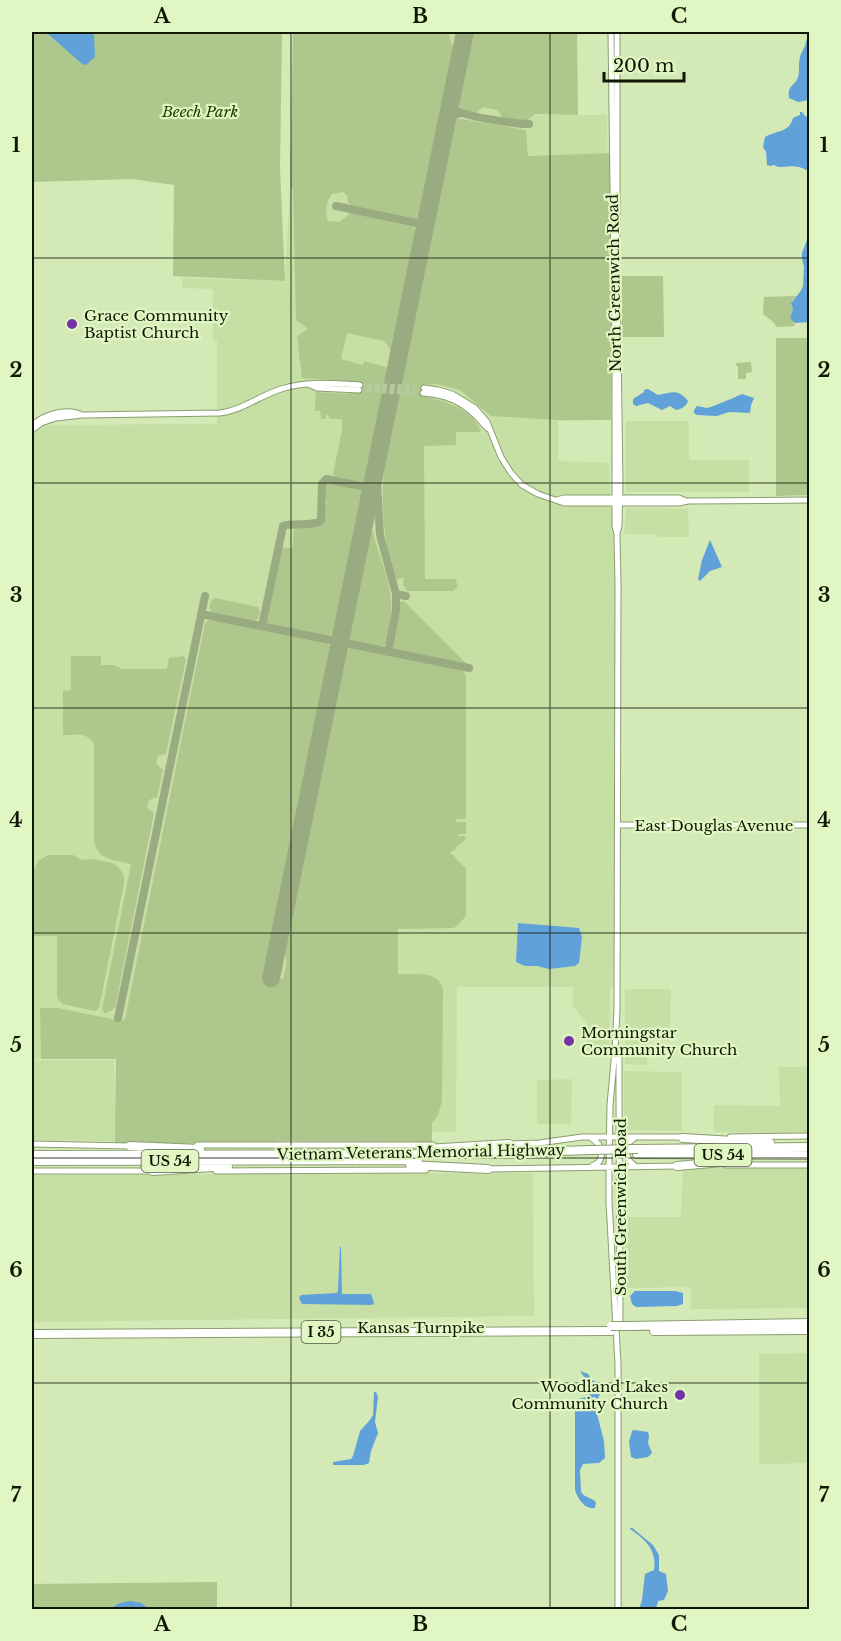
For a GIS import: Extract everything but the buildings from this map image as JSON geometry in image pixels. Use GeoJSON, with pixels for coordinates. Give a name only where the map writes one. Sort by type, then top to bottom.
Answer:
{"type":"FeatureCollection","features":[{"type":"Feature","properties":{"kind":"highway"},"geometry":{"type":"LineString","coordinates":[[683,1137],[810,1146]]}},
{"type":"Feature","properties":{"kind":"highway"},"geometry":{"type":"LineString","coordinates":[[340,1157],[509,1144]]}},
{"type":"Feature","properties":{"kind":"highway"},"geometry":{"type":"LineString","coordinates":[[130,1146],[307,1157]]}},
{"type":"Feature","properties":{"kind":"highway","name":"Vietnam Veterans Memorial Highway"},"geometry":{"type":"LineString","coordinates":[[32,1155],[340,1157],[638,1152],[810,1146]]}},
{"type":"Feature","properties":{"kind":"highway","name":"Vietnam Veterans Memorial Highway"},"geometry":{"type":"LineString","coordinates":[[638,1152],[810,1155]]}},
{"type":"Feature","properties":{"kind":"highway"},"geometry":{"type":"LineString","coordinates":[[677,1166],[810,1155]]}},
{"type":"Feature","properties":{"kind":"highway"},"geometry":{"type":"LineString","coordinates":[[153,1171],[307,1157]]}},
{"type":"Feature","properties":{"kind":"highway","name":"Vietnam Veterans Memorial Highway"},"geometry":{"type":"LineString","coordinates":[[32,1161],[307,1157]]}},
{"type":"Feature","properties":{"kind":"highway"},"geometry":{"type":"LineString","coordinates":[[340,1157],[488,1169]]}},
{"type":"Feature","properties":{"kind":"highway","name":"Kansas Turnpike"},"geometry":{"type":"LineString","coordinates":[[626,1328],[810,1322]]}},
{"type":"Feature","properties":{"kind":"highway","name":"Kansas Turnpike"},"geometry":{"type":"LineString","coordinates":[[32,1334],[611,1328]]}},
{"type":"Feature","properties":{"kind":"highway","name":"Kansas Turnpike"},"geometry":{"type":"LineString","coordinates":[[32,1329],[810,1329]]}},
{"type":"Feature","properties":{"kind":"main road","name":"North Greenwich Road"},"geometry":{"type":"LineString","coordinates":[[612,32],[619,526],[617,534]]}},
{"type":"Feature","properties":{"kind":"main road","name":"North Greenwich Road"},"geometry":{"type":"LineString","coordinates":[[617,32],[620,484],[615,526],[618,584],[618,825]]}},
{"type":"Feature","properties":{"kind":"main road"},"geometry":{"type":"LineString","coordinates":[[32,430],[41,423],[56,418],[82,414],[223,413],[241,408],[282,389],[317,383],[359,387]]}},
{"type":"Feature","properties":{"kind":"main road"},"geometry":{"type":"LineString","coordinates":[[423,390],[446,392],[465,400],[487,422],[503,461],[516,479],[534,492],[564,503],[600,503],[637,498],[679,498],[688,501]]}},
{"type":"Feature","properties":{"kind":"main road"},"geometry":{"type":"LineString","coordinates":[[32,424],[55,413],[82,414]]}},
{"type":"Feature","properties":{"kind":"main road"},"geometry":{"type":"LineString","coordinates":[[620,484],[625,493],[637,498]]}},
{"type":"Feature","properties":{"kind":"main road"},"geometry":{"type":"LineString","coordinates":[[557,500],[564,498],[679,503],[810,500]]}},
{"type":"Feature","properties":{"kind":"main road"},"geometry":{"type":"LineString","coordinates":[[600,503],[610,508],[615,517]]}},
{"type":"Feature","properties":{"kind":"main road","name":"East Douglas Avenue"},"geometry":{"type":"LineString","coordinates":[[618,825],[810,825]]}},
{"type":"Feature","properties":{"kind":"main road","name":"South Greenwich Road"},"geometry":{"type":"LineString","coordinates":[[618,825],[617,1009],[609,1137],[610,1209],[618,1364]]}},
{"type":"Feature","properties":{"kind":"main road","name":"South Greenwich Road"},"geometry":{"type":"LineString","coordinates":[[615,1050],[619,1056],[618,1610]]}},
{"type":"Feature","properties":{"kind":"main road"},"geometry":{"type":"LineString","coordinates":[[32,1144],[130,1146],[509,1144],[539,1143],[573,1137],[810,1137]]}},
{"type":"Feature","properties":{"kind":"main road"},"geometry":{"type":"LineString","coordinates":[[590,1137],[599,1144],[602,1152],[599,1162],[591,1167]]}},
{"type":"Feature","properties":{"kind":"main road"},"geometry":{"type":"LineString","coordinates":[[638,1137],[629,1141],[627,1150],[629,1161],[638,1166]]}},
{"type":"Feature","properties":{"kind":"main road"},"geometry":{"type":"LineString","coordinates":[[32,1171],[810,1165]]}},
{"type":"Feature","properties":{"kind":"shaded area"},"geometry":{"type":"Polygon","coordinates":[[[293,32],[534,32],[534,115],[607,115],[611,420],[558,421],[558,461],[609,463],[610,495],[559,495],[558,500],[620,501],[613,987],[610,987],[609,1050],[587,1050],[587,1023],[573,1006],[573,987],[457,987],[456,1132],[115,1132],[115,1141],[32,1140],[32,1060],[114,1060],[115,1113],[116,1059],[32,1059],[32,434],[36,427],[42,425],[217,424],[217,340],[213,340],[213,289],[182,288],[182,278],[285,281],[294,110],[293,32]]]}},
{"type":"Feature","properties":{"kind":"shaded area"},"geometry":{"type":"Polygon","coordinates":[[[626,421],[689,421],[689,460],[749,460],[749,492],[626,492],[626,421]]]}},
{"type":"Feature","properties":{"kind":"shaded area"},"geometry":{"type":"Polygon","coordinates":[[[626,508],[688,509],[689,537],[624,534],[626,508]]]}},
{"type":"Feature","properties":{"kind":"shaded area"},"geometry":{"type":"Polygon","coordinates":[[[625,989],[671,989],[670,1027],[647,1028],[647,1065],[625,1064],[625,989]]]}},
{"type":"Feature","properties":{"kind":"shaded area"},"geometry":{"type":"Polygon","coordinates":[[[779,1067],[809,1067],[809,1134],[714,1132],[714,1105],[780,1106],[779,1067]]]}},
{"type":"Feature","properties":{"kind":"shaded area"},"geometry":{"type":"Polygon","coordinates":[[[624,1071],[682,1072],[682,1131],[624,1130],[624,1071]]]}},
{"type":"Feature","properties":{"kind":"shaded area"},"geometry":{"type":"Polygon","coordinates":[[[572,1079],[571,1124],[537,1124],[537,1080],[572,1079]]]}},
{"type":"Feature","properties":{"kind":"shaded area"},"geometry":{"type":"Polygon","coordinates":[[[683,1168],[809,1168],[809,1308],[691,1309],[691,1287],[624,1288],[622,1219],[625,1217],[681,1217],[683,1168]]]}},
{"type":"Feature","properties":{"kind":"shaded area"},"geometry":{"type":"Polygon","coordinates":[[[533,1173],[534,1316],[32,1322],[32,1175],[533,1173]]]}},
{"type":"Feature","properties":{"kind":"shaded area"},"geometry":{"type":"Polygon","coordinates":[[[809,1353],[809,1463],[759,1464],[759,1354],[809,1353]]]}},
{"type":"Feature","properties":{"kind":"green space","name":"Beech Park"},"geometry":{"type":"Polygon","coordinates":[[[32,32],[282,32],[280,168],[285,281],[173,276],[174,185],[132,179],[32,182],[32,32]]]}},
{"type":"Feature","properties":{"kind":"green space"},"geometry":{"type":"Polygon","coordinates":[[[293,32],[450,32],[449,36],[455,53],[419,217],[415,219],[351,205],[347,195],[343,192],[332,194],[327,204],[328,221],[339,222],[351,213],[414,227],[417,236],[393,347],[391,350],[384,341],[347,333],[341,359],[363,365],[364,361],[386,367],[388,372],[367,478],[363,483],[335,477],[333,474],[342,431],[342,419],[330,419],[329,415],[326,415],[326,419],[321,419],[320,411],[315,411],[316,392],[346,394],[358,392],[360,382],[302,378],[297,336],[308,329],[296,320],[293,189],[290,188],[293,32]]]}},
{"type":"Feature","properties":{"kind":"green space"},"geometry":{"type":"Polygon","coordinates":[[[470,32],[577,32],[578,115],[535,114],[525,122],[503,118],[497,110],[483,107],[476,113],[463,110],[457,102],[470,32]]]}},
{"type":"Feature","properties":{"kind":"green space"},"geometry":{"type":"Polygon","coordinates":[[[455,118],[526,130],[528,156],[613,153],[611,420],[491,416],[460,390],[437,384],[424,385],[422,396],[448,403],[465,412],[472,417],[481,432],[456,432],[456,445],[424,446],[425,579],[455,579],[458,586],[453,591],[407,591],[403,585],[404,578],[395,579],[384,528],[385,463],[455,118]]]}},
{"type":"Feature","properties":{"kind":"green space"},"geometry":{"type":"Polygon","coordinates":[[[622,276],[663,276],[664,337],[622,337],[622,276]]]}},
{"type":"Feature","properties":{"kind":"green space"},"geometry":{"type":"Polygon","coordinates":[[[797,296],[792,300],[791,314],[795,326],[777,327],[763,314],[764,297],[797,296]]]}},
{"type":"Feature","properties":{"kind":"green space"},"geometry":{"type":"Polygon","coordinates":[[[776,338],[809,338],[809,495],[776,496],[776,338]]]}},
{"type":"Feature","properties":{"kind":"green space"},"geometry":{"type":"Polygon","coordinates":[[[751,362],[752,372],[746,373],[746,379],[738,379],[736,363],[751,362]]]}},
{"type":"Feature","properties":{"kind":"green space"},"geometry":{"type":"Polygon","coordinates":[[[343,484],[358,487],[364,493],[335,633],[329,636],[268,624],[265,619],[280,548],[293,548],[294,526],[322,523],[324,504],[327,500],[324,498],[324,486],[343,484]]]}},
{"type":"Feature","properties":{"kind":"green space"},"geometry":{"type":"Polygon","coordinates":[[[371,531],[390,591],[391,616],[388,637],[382,647],[352,641],[347,635],[368,532],[371,531]]]}},
{"type":"Feature","properties":{"kind":"green space"},"geometry":{"type":"Polygon","coordinates":[[[215,598],[258,607],[260,612],[258,619],[254,621],[212,612],[210,605],[215,598]]]}},
{"type":"Feature","properties":{"kind":"green space"},"geometry":{"type":"Polygon","coordinates":[[[401,601],[404,601],[466,663],[393,649],[391,642],[401,601]]]}},
{"type":"Feature","properties":{"kind":"green space"},"geometry":{"type":"Polygon","coordinates":[[[211,619],[327,642],[331,647],[266,976],[283,979],[287,962],[283,951],[344,651],[351,647],[462,670],[466,676],[466,819],[456,819],[456,822],[466,822],[466,833],[458,834],[458,836],[465,836],[466,839],[451,854],[466,868],[466,916],[453,928],[398,929],[398,974],[430,976],[436,978],[443,988],[442,1101],[438,1115],[432,1123],[432,1142],[278,1141],[275,1143],[115,1144],[116,1059],[41,1059],[40,1008],[58,1008],[121,1021],[125,1019],[205,623],[211,619]]]}},
{"type":"Feature","properties":{"kind":"green space"},"geometry":{"type":"Polygon","coordinates":[[[71,656],[101,656],[101,665],[114,665],[122,669],[167,669],[169,658],[184,656],[186,659],[166,754],[158,756],[156,764],[163,770],[157,797],[149,800],[147,808],[154,813],[115,1008],[106,1013],[102,1009],[131,864],[103,856],[96,848],[94,841],[94,744],[85,736],[63,735],[63,691],[71,690],[71,656]]]}},
{"type":"Feature","properties":{"kind":"green space"},"geometry":{"type":"Polygon","coordinates":[[[48,855],[73,855],[82,860],[92,859],[113,863],[121,870],[124,877],[99,1008],[95,1011],[63,1004],[57,998],[57,936],[32,936],[32,876],[38,861],[48,855]]]}},
{"type":"Feature","properties":{"kind":"green space"},"geometry":{"type":"Polygon","coordinates":[[[217,1582],[217,1609],[32,1609],[32,1584],[217,1582]]]}},
{"type":"Feature","properties":{"kind":"water"},"geometry":{"type":"Polygon","coordinates":[[[46,32],[91,32],[94,35],[95,57],[86,65],[82,64],[46,32]]]}},
{"type":"Feature","properties":{"kind":"water"},"geometry":{"type":"Polygon","coordinates":[[[806,40],[809,43],[809,100],[798,102],[789,98],[789,93],[798,77],[799,60],[806,40]]]}},
{"type":"Feature","properties":{"kind":"water"},"geometry":{"type":"Polygon","coordinates":[[[800,112],[809,117],[809,167],[806,170],[796,166],[767,165],[766,152],[763,147],[765,137],[786,129],[793,118],[800,115],[800,112]]]}},
{"type":"Feature","properties":{"kind":"water"},"geometry":{"type":"Polygon","coordinates":[[[809,235],[809,322],[795,323],[790,318],[793,309],[791,303],[803,286],[802,253],[809,235]]]}},
{"type":"Feature","properties":{"kind":"water"},"geometry":{"type":"Polygon","coordinates":[[[648,389],[658,395],[681,394],[688,401],[684,407],[676,410],[670,406],[662,410],[648,403],[636,406],[633,404],[633,399],[648,389]]]}},
{"type":"Feature","properties":{"kind":"water"},"geometry":{"type":"Polygon","coordinates":[[[742,394],[754,398],[750,413],[729,412],[717,416],[694,413],[697,406],[707,408],[742,394]]]}},
{"type":"Feature","properties":{"kind":"water"},"geometry":{"type":"Polygon","coordinates":[[[710,540],[722,567],[710,571],[700,581],[698,579],[702,560],[710,540]]]}},
{"type":"Feature","properties":{"kind":"water"},"geometry":{"type":"Polygon","coordinates":[[[518,923],[579,928],[582,937],[579,963],[575,966],[549,969],[525,966],[516,962],[518,923]]]}},
{"type":"Feature","properties":{"kind":"water"},"geometry":{"type":"Polygon","coordinates":[[[340,1246],[342,1294],[371,1294],[374,1303],[372,1305],[302,1304],[299,1298],[301,1295],[337,1293],[340,1246]]]}},
{"type":"Feature","properties":{"kind":"water"},"geometry":{"type":"Polygon","coordinates":[[[635,1291],[683,1293],[683,1304],[636,1307],[632,1304],[630,1296],[635,1291]]]}},
{"type":"Feature","properties":{"kind":"water"},"geometry":{"type":"Polygon","coordinates":[[[580,1371],[599,1383],[601,1389],[595,1406],[604,1441],[605,1458],[599,1463],[583,1464],[580,1470],[581,1492],[596,1502],[595,1508],[585,1506],[575,1490],[575,1402],[586,1397],[592,1389],[580,1371]]]}},
{"type":"Feature","properties":{"kind":"water"},"geometry":{"type":"Polygon","coordinates":[[[374,1392],[378,1397],[375,1422],[378,1433],[369,1463],[333,1465],[333,1462],[351,1459],[353,1456],[360,1431],[373,1415],[374,1392]]]}},
{"type":"Feature","properties":{"kind":"water"},"geometry":{"type":"Polygon","coordinates":[[[634,1430],[648,1432],[648,1443],[652,1453],[648,1457],[636,1459],[631,1457],[629,1442],[634,1430]]]}},
{"type":"Feature","properties":{"kind":"water"},"geometry":{"type":"Polygon","coordinates":[[[631,1527],[653,1545],[659,1555],[659,1571],[666,1574],[668,1591],[664,1600],[658,1601],[656,1609],[639,1609],[645,1574],[654,1570],[654,1557],[649,1546],[630,1529],[631,1527]]]}},
{"type":"Feature","properties":{"kind":"water"},"geometry":{"type":"Polygon","coordinates":[[[131,1601],[141,1603],[150,1609],[112,1609],[120,1603],[131,1601]]]}},
{"type":"Feature","properties":{"kind":"taxiway"},"geometry":{"type":"LineString","coordinates":[[451,99],[452,105],[458,111],[471,116],[529,124]]}},
{"type":"Feature","properties":{"kind":"taxiway"},"geometry":{"type":"LineString","coordinates":[[446,122],[452,115],[461,113]]}},
{"type":"Feature","properties":{"kind":"taxiway"},"geometry":{"type":"LineString","coordinates":[[336,206],[416,223],[422,222],[427,214]]}},
{"type":"Feature","properties":{"kind":"taxiway"},"geometry":{"type":"LineString","coordinates":[[416,223],[421,227],[422,238]]}},
{"type":"Feature","properties":{"kind":"taxiway"},"geometry":{"type":"LineString","coordinates":[[376,466],[380,535],[396,594],[396,610],[388,652]]}},
{"type":"Feature","properties":{"kind":"taxiway"},"geometry":{"type":"LineString","coordinates":[[262,626],[283,526],[312,524],[321,521],[322,484],[326,479],[371,488]]}},
{"type":"Feature","properties":{"kind":"taxiway"},"geometry":{"type":"LineString","coordinates":[[396,594],[406,596]]}},
{"type":"Feature","properties":{"kind":"taxiway"},"geometry":{"type":"LineString","coordinates":[[118,1018],[205,596]]}},
{"type":"Feature","properties":{"kind":"taxiway"},"geometry":{"type":"LineString","coordinates":[[201,614],[469,668]]}},
{"type":"Feature","properties":{"kind":"runway"},"geometry":{"type":"LineString","coordinates":[[271,978],[465,32]]}},
{"type":"Feature","properties":{"kind":"tunnel"},"geometry":{"type":"LineString","coordinates":[[360,385],[424,388]]}},
{"type":"Feature","properties":{"kind":"tunnel"},"geometry":{"type":"LineString","coordinates":[[359,390],[423,393]]}},
{"type":"Feature","properties":{"kind":"place","name":"Grace Community Baptist Church"},"geometry":{"type":"Point","coordinates":[72,324]}},
{"type":"Feature","properties":{"kind":"place","name":"Morningstar Community Church"},"geometry":{"type":"Point","coordinates":[569,1041]}},
{"type":"Feature","properties":{"kind":"place","name":"Woodland Lakes Community Church"},"geometry":{"type":"Point","coordinates":[680,1395]}}]}
